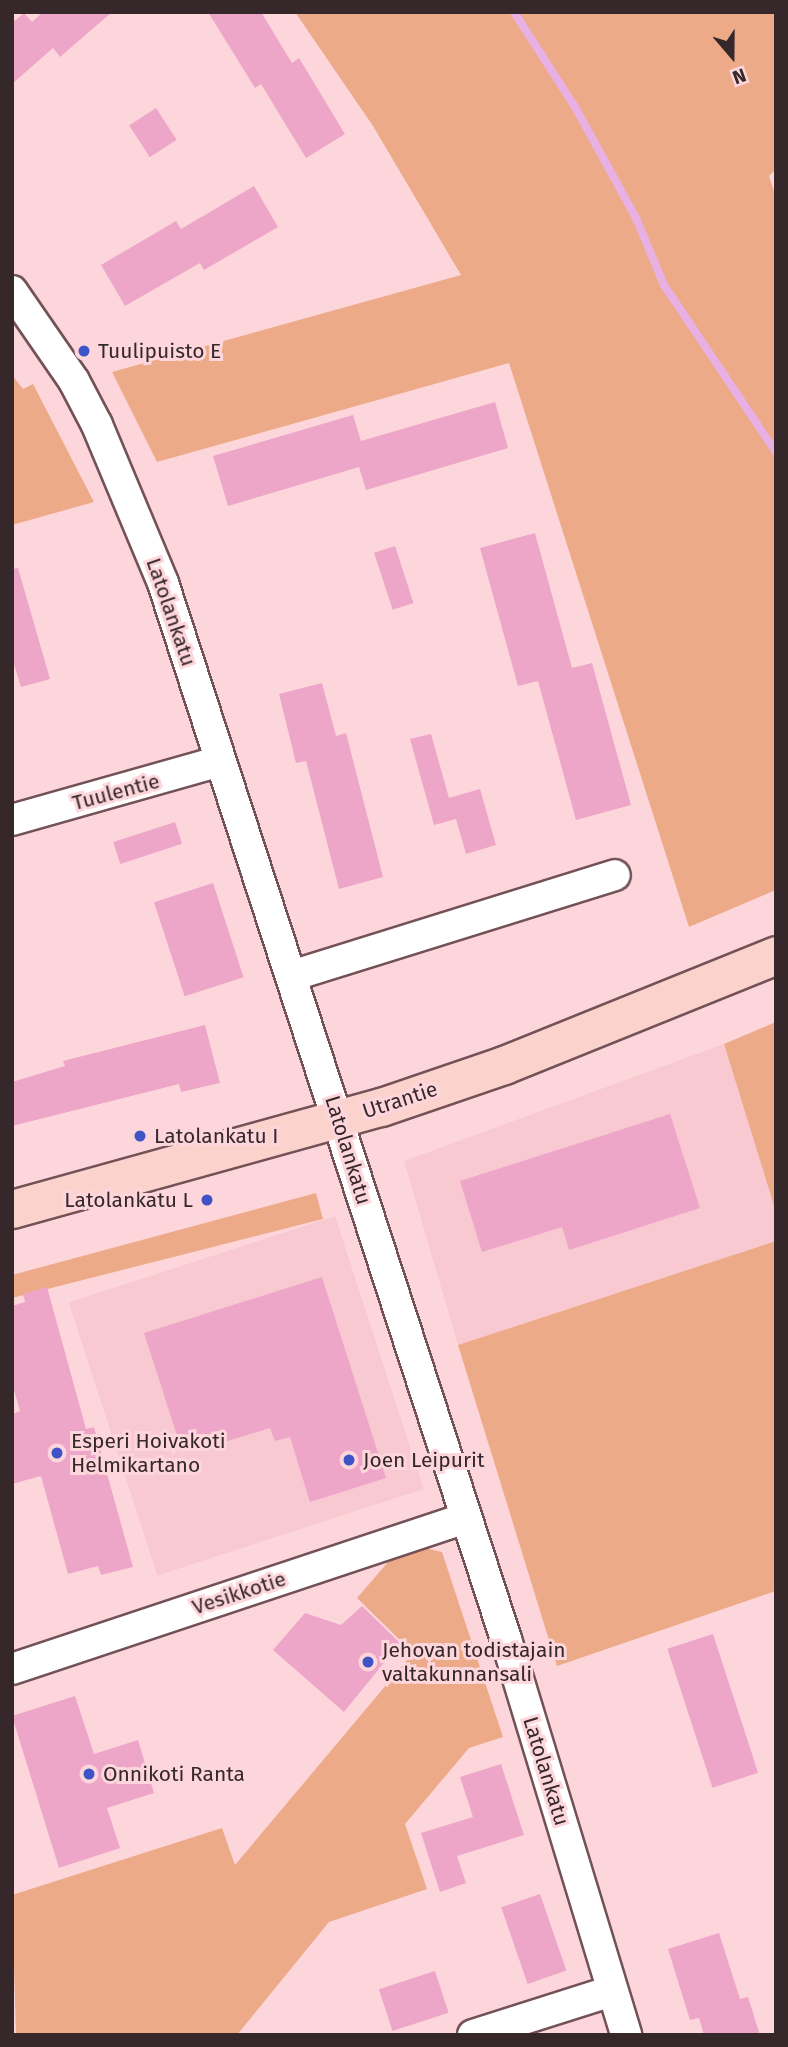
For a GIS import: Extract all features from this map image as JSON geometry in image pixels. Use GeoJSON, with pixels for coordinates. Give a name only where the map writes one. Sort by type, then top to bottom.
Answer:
{"type":"FeatureCollection","features":[{"type":"Feature","properties":{"kind":"main road","name":"Utrantie"},"geometry":{"type":"LineString","coordinates":[[12,1209],[339,1119],[504,1065],[776,955]]}},
{"type":"Feature","properties":{"kind":"street","name":"Latolankatu"},"geometry":{"type":"LineString","coordinates":[[12,290],[74,382],[130,499],[163,583],[339,1119],[626,2035]]}},
{"type":"Feature","properties":{"kind":"street","name":"Tuulentie"},"geometry":{"type":"LineString","coordinates":[[12,820],[220,761]]}},
{"type":"Feature","properties":{"kind":"street"},"geometry":{"type":"LineString","coordinates":[[291,976],[615,875]]}},
{"type":"Feature","properties":{"kind":"street","name":"Vesikkotie"},"geometry":{"type":"LineString","coordinates":[[12,1669],[465,1518]]}},
{"type":"Feature","properties":{"kind":"street"},"geometry":{"type":"LineString","coordinates":[[473,2035],[612,1991]]}},
{"type":"Feature","properties":{"kind":"shaded area"},"geometry":{"type":"Polygon","coordinates":[[[295,12],[776,12],[776,169],[769,176],[776,197],[776,890],[689,927],[509,363],[157,462],[112,372],[461,275],[373,126],[295,12]]]}},
{"type":"Feature","properties":{"kind":"shaded area"},"geometry":{"type":"Polygon","coordinates":[[[12,375],[23,389],[33,384],[94,502],[12,525],[12,375]]]}},
{"type":"Feature","properties":{"kind":"shaded area"},"geometry":{"type":"Polygon","coordinates":[[[776,1022],[776,1212],[724,1044],[776,1022]]]}},
{"type":"Feature","properties":{"kind":"shaded area"},"geometry":{"type":"Polygon","coordinates":[[[724,1044],[776,1212],[776,1241],[458,1345],[404,1161],[724,1044]]]}},
{"type":"Feature","properties":{"kind":"shaded area"},"geometry":{"type":"Polygon","coordinates":[[[316,1193],[323,1219],[12,1298],[12,1275],[316,1193]]]}},
{"type":"Feature","properties":{"kind":"shaded area"},"geometry":{"type":"Polygon","coordinates":[[[335,1216],[424,1489],[157,1575],[69,1303],[335,1216]]]}},
{"type":"Feature","properties":{"kind":"shaded area"},"geometry":{"type":"Polygon","coordinates":[[[776,1241],[776,1591],[557,1666],[458,1345],[776,1241]]]}},
{"type":"Feature","properties":{"kind":"shaded area"},"geometry":{"type":"Polygon","coordinates":[[[412,1545],[442,1552],[503,1737],[469,1748],[405,1824],[427,1889],[329,1922],[237,2035],[16,2035],[12,1895],[222,1828],[235,1865],[413,1653],[357,1598],[395,1554],[412,1545]]]}},
{"type":"Feature","properties":{"kind":"building"},"geometry":{"type":"Polygon","coordinates":[[[43,12],[112,12],[60,57],[53,48],[12,84],[12,23],[24,13],[32,22],[43,12]]]}},
{"type":"Feature","properties":{"kind":"building"},"geometry":{"type":"Polygon","coordinates":[[[208,12],[261,12],[292,63],[299,58],[345,134],[306,158],[261,84],[255,88],[208,12]]]}},
{"type":"Feature","properties":{"kind":"building"},"geometry":{"type":"Polygon","coordinates":[[[156,108],[177,140],[150,157],[129,125],[156,108]]]}},
{"type":"Feature","properties":{"kind":"building"},"geometry":{"type":"Polygon","coordinates":[[[254,186],[278,227],[204,270],[200,263],[125,306],[101,265],[176,221],[181,229],[254,186]]]}},
{"type":"Feature","properties":{"kind":"building"},"geometry":{"type":"Polygon","coordinates":[[[495,402],[508,448],[366,490],[359,467],[228,506],[213,456],[353,415],[361,441],[495,402]]]}},
{"type":"Feature","properties":{"kind":"building"},"geometry":{"type":"Polygon","coordinates":[[[535,533],[572,668],[592,663],[631,805],[576,820],[538,681],[518,686],[480,548],[535,533]]]}},
{"type":"Feature","properties":{"kind":"building"},"geometry":{"type":"Polygon","coordinates":[[[395,546],[414,603],[393,610],[374,553],[395,546]]]}},
{"type":"Feature","properties":{"kind":"building"},"geometry":{"type":"Polygon","coordinates":[[[18,568],[50,679],[21,687],[12,658],[12,569],[18,568]]]}},
{"type":"Feature","properties":{"kind":"building"},"geometry":{"type":"Polygon","coordinates":[[[322,683],[336,736],[346,733],[383,877],[339,889],[306,761],[296,763],[279,694],[322,683]]]}},
{"type":"Feature","properties":{"kind":"building"},"geometry":{"type":"Polygon","coordinates":[[[431,734],[449,798],[480,789],[496,845],[466,854],[456,819],[434,825],[410,739],[431,734]]]}},
{"type":"Feature","properties":{"kind":"building"},"geometry":{"type":"Polygon","coordinates":[[[175,822],[182,844],[120,864],[113,842],[175,822]]]}},
{"type":"Feature","properties":{"kind":"building"},"geometry":{"type":"Polygon","coordinates":[[[213,883],[244,977],[185,996],[154,902],[213,883]]]}},
{"type":"Feature","properties":{"kind":"building"},"geometry":{"type":"Polygon","coordinates":[[[205,1025],[220,1083],[181,1092],[179,1084],[12,1126],[12,1082],[65,1066],[63,1061],[205,1025]]]}},
{"type":"Feature","properties":{"kind":"building"},"geometry":{"type":"Polygon","coordinates":[[[670,1114],[700,1208],[569,1250],[562,1227],[482,1252],[460,1181],[670,1114]]]}},
{"type":"Feature","properties":{"kind":"building"},"geometry":{"type":"Polygon","coordinates":[[[322,1277],[386,1478],[310,1502],[290,1437],[275,1441],[270,1428],[221,1443],[218,1436],[181,1448],[144,1333],[322,1277]]]}},
{"type":"Feature","properties":{"kind":"building","name":"Esperi Hoivakoti Helmikartano"},"geometry":{"type":"Polygon","coordinates":[[[47,1287],[86,1429],[94,1427],[133,1567],[101,1575],[98,1566],[68,1574],[41,1476],[12,1484],[12,1414],[20,1411],[12,1383],[12,1306],[25,1302],[23,1294],[47,1287]]]}},
{"type":"Feature","properties":{"kind":"building"},"geometry":{"type":"Polygon","coordinates":[[[362,1606],[400,1643],[344,1712],[273,1650],[305,1613],[341,1625],[362,1606]]]}},
{"type":"Feature","properties":{"kind":"building"},"geometry":{"type":"Polygon","coordinates":[[[713,1634],[758,1773],[712,1788],[667,1649],[713,1634]]]}},
{"type":"Feature","properties":{"kind":"building","name":"Onnikoti Ranta"},"geometry":{"type":"Polygon","coordinates":[[[75,1696],[94,1754],[138,1740],[154,1793],[107,1808],[120,1848],[59,1868],[12,1716],[75,1696]]]}},
{"type":"Feature","properties":{"kind":"building"},"geometry":{"type":"Polygon","coordinates":[[[501,1764],[524,1835],[457,1856],[466,1883],[440,1892],[421,1833],[473,1817],[460,1777],[501,1764]]]}},
{"type":"Feature","properties":{"kind":"building"},"geometry":{"type":"Polygon","coordinates":[[[540,1894],[566,1971],[528,1984],[501,1907],[540,1894]]]}},
{"type":"Feature","properties":{"kind":"building"},"geometry":{"type":"Polygon","coordinates":[[[719,1933],[740,1999],[748,1997],[760,2035],[704,2035],[699,2018],[690,2020],[668,1949],[719,1933]]]}},
{"type":"Feature","properties":{"kind":"building"},"geometry":{"type":"Polygon","coordinates":[[[435,1971],[449,2013],[392,2031],[379,1989],[435,1971]]]}},
{"type":"Feature","properties":{"kind":"waterway"},"geometry":{"type":"LineString","coordinates":[[514,12],[575,107],[636,218],[664,285],[776,452]]}},
{"type":"Feature","properties":{"kind":"place","name":"Tuulipuisto E"},"geometry":{"type":"Point","coordinates":[84,351]}},
{"type":"Feature","properties":{"kind":"place","name":"Latolankatu I"},"geometry":{"type":"Point","coordinates":[140,1136]}},
{"type":"Feature","properties":{"kind":"place","name":"Latolankatu L"},"geometry":{"type":"Point","coordinates":[207,1200]}},
{"type":"Feature","properties":{"kind":"place","name":"Esperi Hoivakoti Helmikartano"},"geometry":{"type":"Point","coordinates":[57,1453]}},
{"type":"Feature","properties":{"kind":"place","name":"Joen Leipurit"},"geometry":{"type":"Point","coordinates":[349,1460]}},
{"type":"Feature","properties":{"kind":"place","name":"Jehovan todistajain valtakunnansali"},"geometry":{"type":"Point","coordinates":[368,1662]}},
{"type":"Feature","properties":{"kind":"place","name":"Onnikoti Ranta"},"geometry":{"type":"Point","coordinates":[89,1774]}}]}
